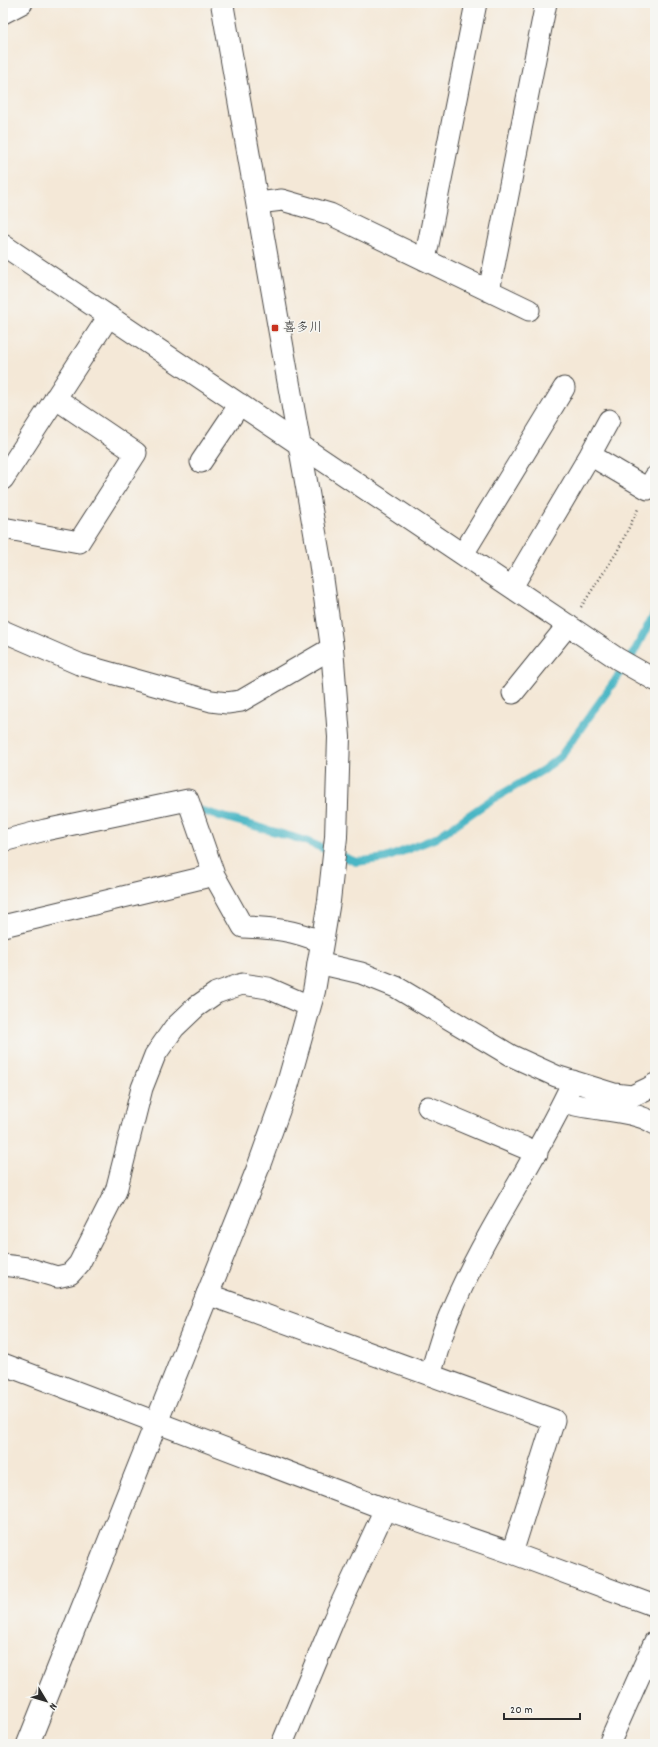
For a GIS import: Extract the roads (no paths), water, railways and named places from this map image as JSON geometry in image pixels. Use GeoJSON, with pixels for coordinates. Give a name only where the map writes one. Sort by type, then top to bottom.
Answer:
{"type":"FeatureCollection","features":[{"type":"Feature","properties":{"kind":"street"},"geometry":{"type":"LineString","coordinates":[[3,14],[22,3]]}},
{"type":"Feature","properties":{"kind":"street"},"geometry":{"type":"LineString","coordinates":[[28,1744],[258,1168],[287,1087],[314,991],[329,901],[336,838],[339,738],[332,648],[320,561],[301,444],[222,3]]}},
{"type":"Feature","properties":{"kind":"street"},"geometry":{"type":"LineString","coordinates":[[425,260],[476,3]]}},
{"type":"Feature","properties":{"kind":"street"},"geometry":{"type":"LineString","coordinates":[[489,291],[546,3]]}},
{"type":"Feature","properties":{"kind":"street"},"geometry":{"type":"LineString","coordinates":[[258,203],[282,200],[330,214],[528,310]]}},
{"type":"Feature","properties":{"kind":"street"},"geometry":{"type":"LineString","coordinates":[[3,245],[626,664],[655,680]]}},
{"type":"Feature","properties":{"kind":"street"},"geometry":{"type":"LineString","coordinates":[[3,478],[109,316]]}},
{"type":"Feature","properties":{"kind":"street"},"geometry":{"type":"LineString","coordinates":[[463,554],[564,388]]}},
{"type":"Feature","properties":{"kind":"street"},"geometry":{"type":"LineString","coordinates":[[3,528],[79,542],[136,453],[56,398]]}},
{"type":"Feature","properties":{"kind":"street"},"geometry":{"type":"LineString","coordinates":[[201,462],[240,404]]}},
{"type":"Feature","properties":{"kind":"street"},"geometry":{"type":"LineString","coordinates":[[512,587],[609,420]]}},
{"type":"Feature","properties":{"kind":"street"},"geometry":{"type":"LineString","coordinates":[[590,455],[652,483]]}},
{"type":"Feature","properties":{"kind":"street"},"geometry":{"type":"LineString","coordinates":[[513,693],[568,625]]}},
{"type":"Feature","properties":{"kind":"street"},"geometry":{"type":"LineString","coordinates":[[3,631],[79,664],[211,702],[227,703],[241,701],[332,648]]}},
{"type":"Feature","properties":{"kind":"street"},"geometry":{"type":"LineString","coordinates":[[3,841],[45,830],[188,800],[214,875],[243,927],[276,928],[294,932],[322,942]]}},
{"type":"Feature","properties":{"kind":"street"},"geometry":{"type":"LineString","coordinates":[[3,926],[214,875]]}},
{"type":"Feature","properties":{"kind":"street"},"geometry":{"type":"LineString","coordinates":[[318,963],[361,973],[396,987],[510,1055],[556,1076],[574,1081],[655,1124]]}},
{"type":"Feature","properties":{"kind":"street"},"geometry":{"type":"LineString","coordinates":[[3,1265],[27,1268],[57,1276],[70,1274],[79,1264],[116,1191],[142,1088],[155,1056],[174,1028],[196,1006],[216,993],[242,984],[268,988],[309,1006]]}},
{"type":"Feature","properties":{"kind":"street"},"geometry":{"type":"LineString","coordinates":[[430,1375],[450,1312],[482,1248],[536,1153],[574,1081]]}},
{"type":"Feature","properties":{"kind":"street"},"geometry":{"type":"LineString","coordinates":[[564,1102],[576,1106],[616,1103],[655,1084]]}},
{"type":"Feature","properties":{"kind":"street"},"geometry":{"type":"LineString","coordinates":[[428,1108],[536,1153]]}},
{"type":"Feature","properties":{"kind":"street"},"geometry":{"type":"LineString","coordinates":[[207,1294],[554,1420],[512,1553]]}},
{"type":"Feature","properties":{"kind":"street"},"geometry":{"type":"LineString","coordinates":[[3,1364],[385,1509],[512,1553],[655,1606]]}},
{"type":"Feature","properties":{"kind":"street"},"geometry":{"type":"LineString","coordinates":[[282,1744],[334,1619],[385,1509]]}},
{"type":"Feature","properties":{"kind":"street"},"geometry":{"type":"LineString","coordinates":[[609,1744],[655,1641]]}},
{"type":"Feature","properties":{"kind":"waterway"},"geometry":{"type":"LineString","coordinates":[[193,810],[199,810],[303,840],[356,862],[386,858],[436,838],[488,802],[543,770],[560,757],[633,654],[655,612]]}},
{"type":"Feature","properties":{"kind":"place","name":"喜多川"},"geometry":{"type":"Point","coordinates":[275,328]}}]}
